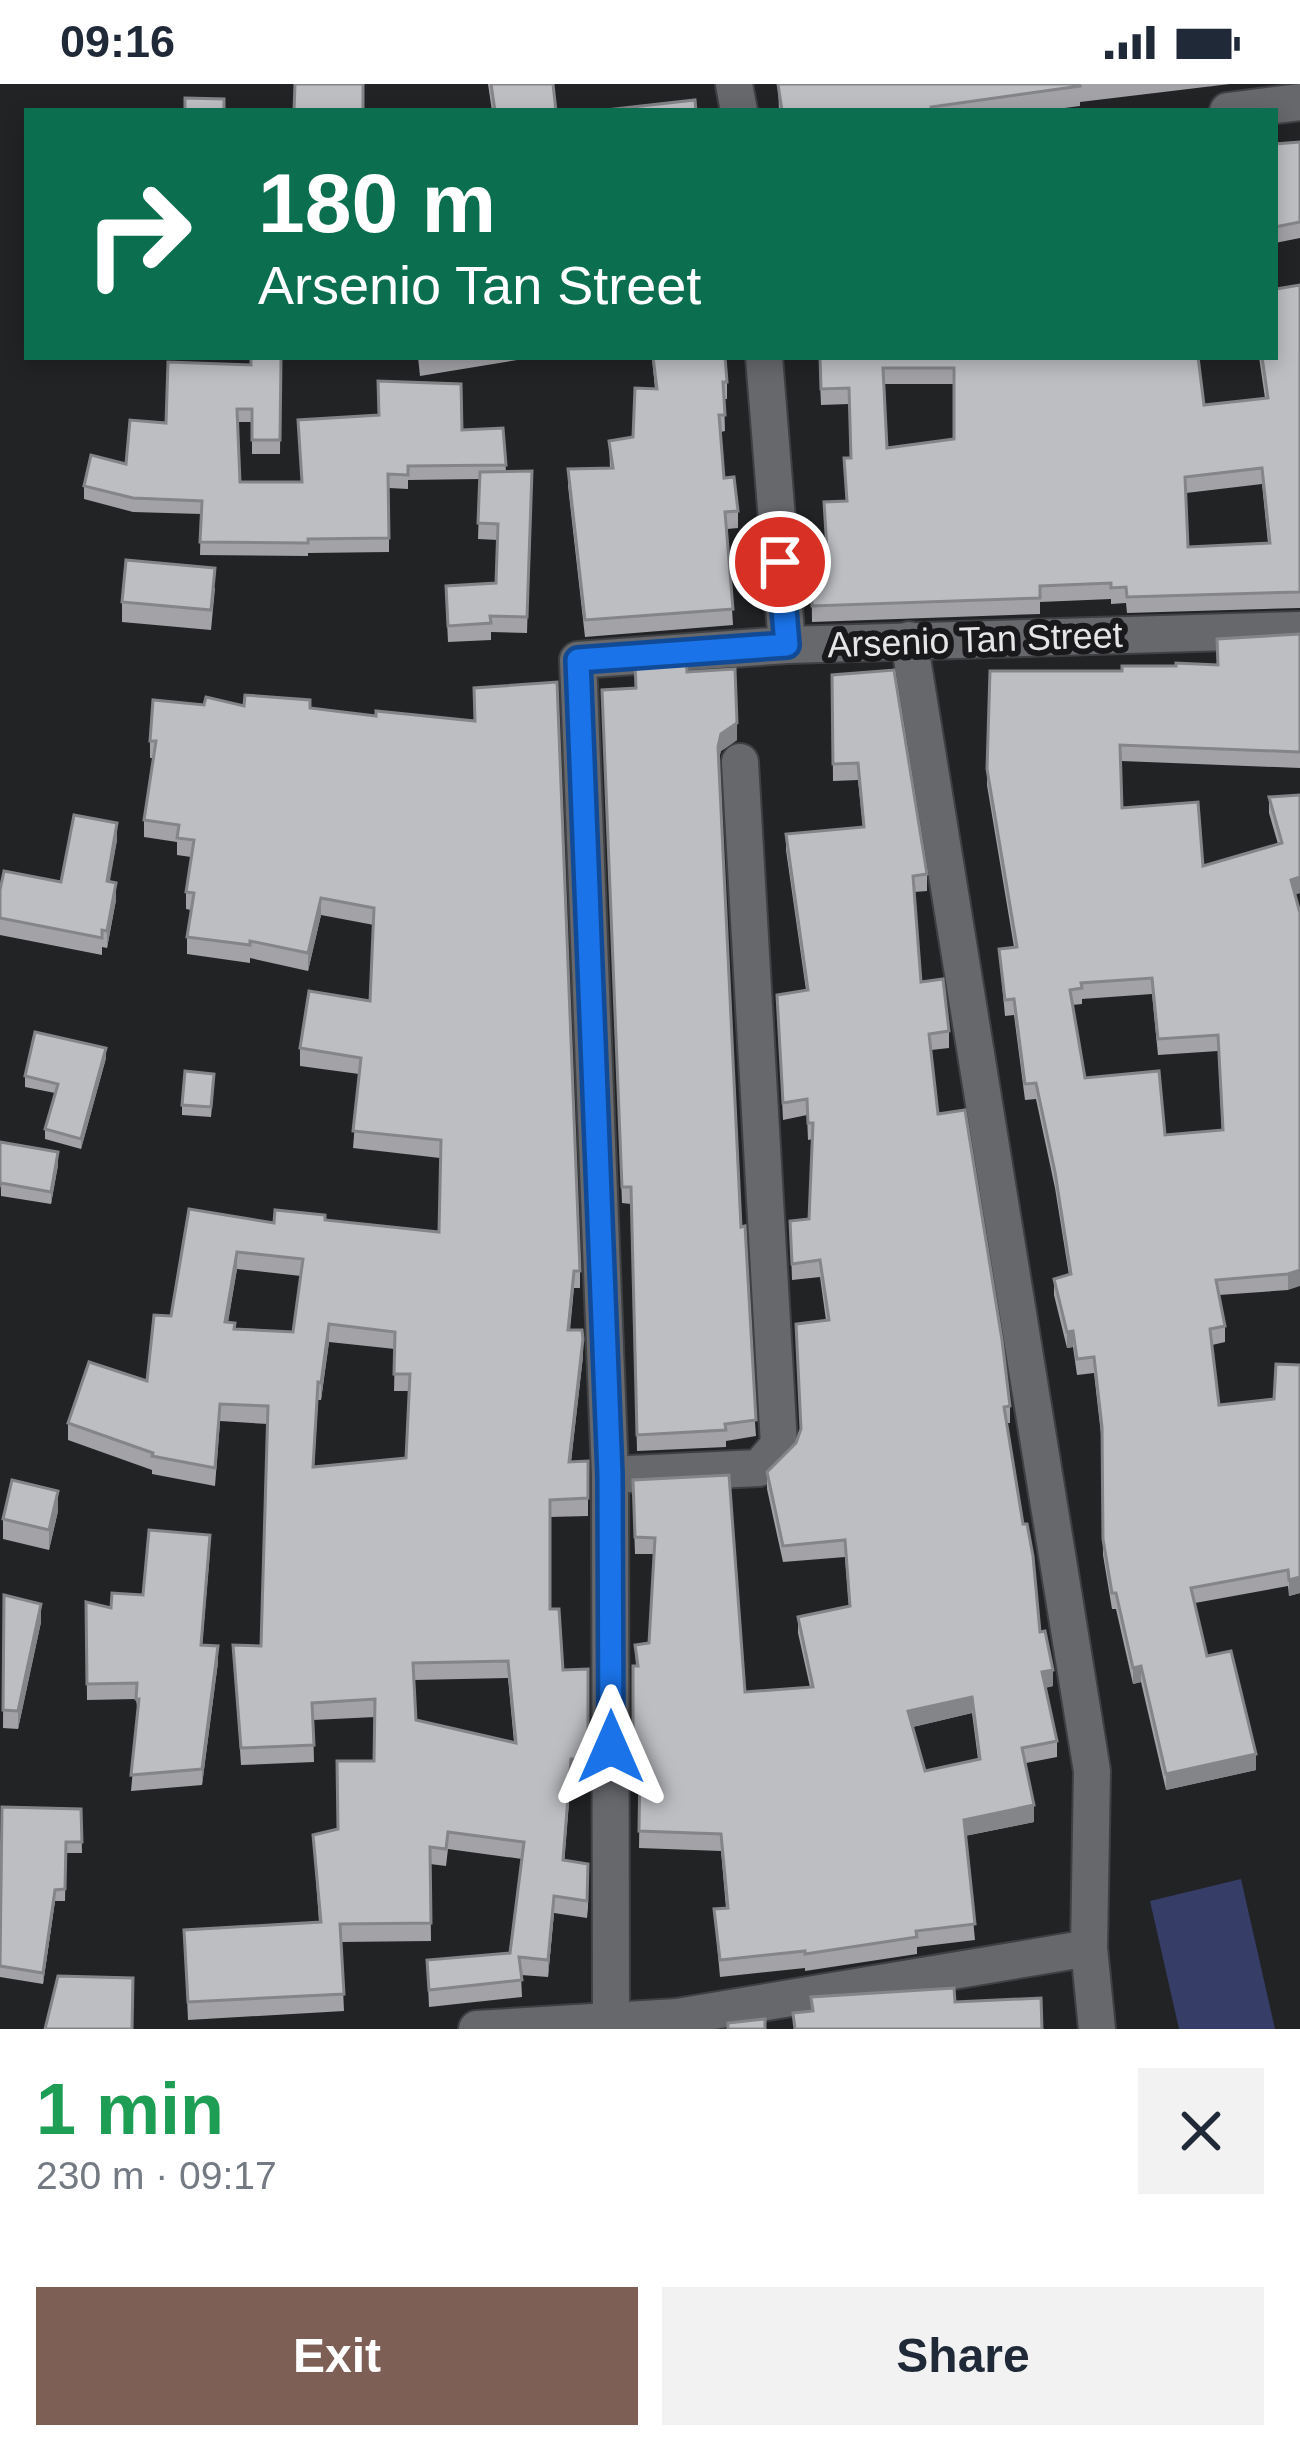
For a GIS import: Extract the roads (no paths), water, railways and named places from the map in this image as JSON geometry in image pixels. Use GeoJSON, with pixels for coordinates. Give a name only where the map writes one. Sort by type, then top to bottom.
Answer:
{"type":"FeatureCollection","features":[{"type":"Feature","properties":{"kind":"street"},"geometry":{"type":"LineString","coordinates":[[1252,108],[1300,102]]}},
{"type":"Feature","properties":{"kind":"street"},"geometry":{"type":"LineString","coordinates":[[764,360],[787,645]]}},
{"type":"Feature","properties":{"kind":"street","name":"Arsenio Tan Street"},"geometry":{"type":"LineString","coordinates":[[610,1475],[578,660],[787,645],[1300,630]]}},
{"type":"Feature","properties":{"kind":"street"},"geometry":{"type":"LineString","coordinates":[[909,640],[1092,1771],[1089,1948],[1097,2029]]}},
{"type":"Feature","properties":{"kind":"street"},"geometry":{"type":"LineString","coordinates":[[611,2019],[610,1475],[759,1468],[779,1445],[740,762]]}},
{"type":"Feature","properties":{"kind":"street"},"geometry":{"type":"LineString","coordinates":[[477,2029],[611,2019],[678,2023],[1089,1948]]}}]}
